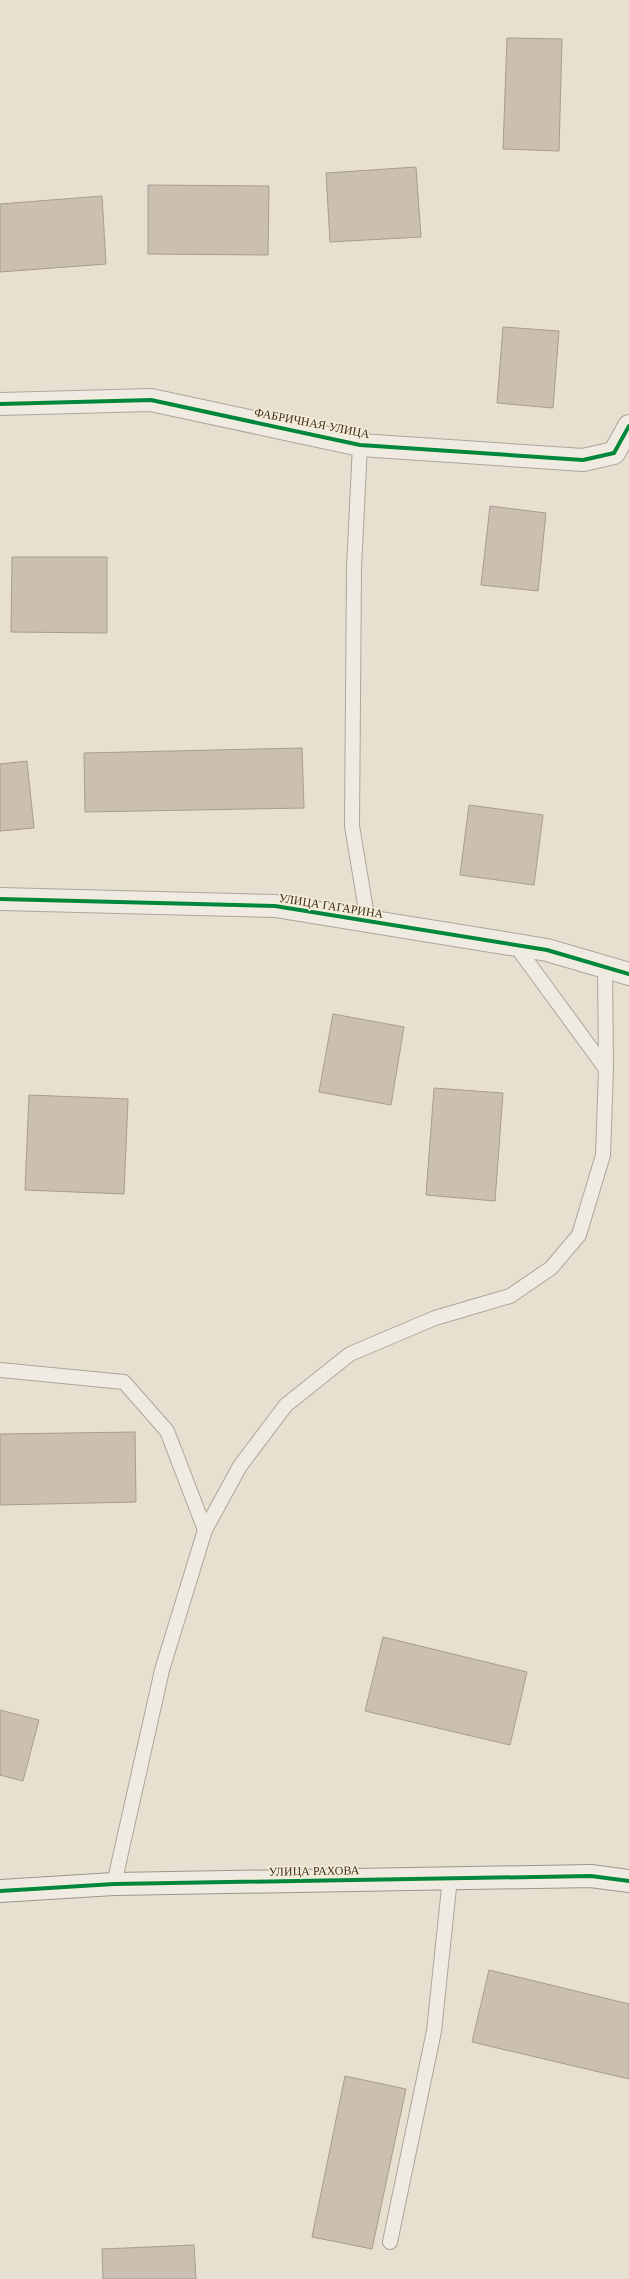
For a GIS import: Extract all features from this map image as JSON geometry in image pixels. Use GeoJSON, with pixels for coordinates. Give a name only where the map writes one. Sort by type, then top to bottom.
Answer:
{"type":"FeatureCollection","features":[{"type":"Feature","properties":{"kind":"street","name":"ФАБРИЧНАЯ УЛИЦА"},"geometry":{"type":"LineString","coordinates":[[0,404],[151,400],[360,445],[583,460],[614,453],[629,426]]}},
{"type":"Feature","properties":{"kind":"street","name":"УЛИЦА ГАГАРИНА"},"geometry":{"type":"LineString","coordinates":[[0,899],[275,906],[547,950],[629,974]]}},
{"type":"Feature","properties":{"kind":"street","name":"УЛИЦА РАХОВА"},"geometry":{"type":"LineString","coordinates":[[0,1891],[114,1884],[450,1878],[591,1876],[629,1881]]}},
{"type":"Feature","properties":{"kind":"lane"},"geometry":{"type":"LineString","coordinates":[[360,445],[354,568],[352,826],[368,922]]}},
{"type":"Feature","properties":{"kind":"lane"},"geometry":{"type":"LineString","coordinates":[[516,946],[606,1069]]}},
{"type":"Feature","properties":{"kind":"lane"},"geometry":{"type":"LineString","coordinates":[[114,1884],[162,1670],[205,1530],[240,1466],[286,1405],[350,1354],[435,1318],[510,1296],[551,1268],[579,1235],[603,1155],[606,1069],[605,968]]}},
{"type":"Feature","properties":{"kind":"lane"},"geometry":{"type":"LineString","coordinates":[[0,1370],[124,1382],[167,1431],[205,1530]]}},
{"type":"Feature","properties":{"kind":"lane"},"geometry":{"type":"LineString","coordinates":[[390,2242],[434,2031],[450,1878]]}},
{"type":"Feature","properties":{"kind":"building"},"geometry":{"type":"Polygon","coordinates":[[[507,38],[562,39],[559,151],[503,149],[507,38]]]}},
{"type":"Feature","properties":{"kind":"building"},"geometry":{"type":"Polygon","coordinates":[[[416,167],[421,237],[330,242],[326,173],[416,167]]]}},
{"type":"Feature","properties":{"kind":"building"},"geometry":{"type":"Polygon","coordinates":[[[148,185],[269,186],[268,255],[148,254],[148,185]]]}},
{"type":"Feature","properties":{"kind":"building"},"geometry":{"type":"Polygon","coordinates":[[[102,196],[106,264],[0,272],[0,204],[102,196]]]}},
{"type":"Feature","properties":{"kind":"building"},"geometry":{"type":"Polygon","coordinates":[[[503,327],[559,331],[553,408],[497,403],[503,327]]]}},
{"type":"Feature","properties":{"kind":"building"},"geometry":{"type":"Polygon","coordinates":[[[490,506],[546,513],[538,591],[481,585],[490,506]]]}},
{"type":"Feature","properties":{"kind":"building"},"geometry":{"type":"Polygon","coordinates":[[[12,557],[107,557],[107,633],[11,632],[12,557]]]}},
{"type":"Feature","properties":{"kind":"building"},"geometry":{"type":"Polygon","coordinates":[[[302,748],[304,808],[85,812],[84,753],[302,748]]]}},
{"type":"Feature","properties":{"kind":"building"},"geometry":{"type":"Polygon","coordinates":[[[27,761],[34,828],[0,831],[0,764],[27,761]]]}},
{"type":"Feature","properties":{"kind":"building"},"geometry":{"type":"Polygon","coordinates":[[[469,805],[543,815],[534,885],[460,875],[469,805]]]}},
{"type":"Feature","properties":{"kind":"building"},"geometry":{"type":"Polygon","coordinates":[[[333,1014],[404,1027],[391,1105],[319,1092],[333,1014]]]}},
{"type":"Feature","properties":{"kind":"building"},"geometry":{"type":"Polygon","coordinates":[[[434,1088],[503,1093],[495,1201],[426,1195],[434,1088]]]}},
{"type":"Feature","properties":{"kind":"building"},"geometry":{"type":"Polygon","coordinates":[[[29,1095],[128,1099],[124,1194],[25,1190],[29,1095]]]}},
{"type":"Feature","properties":{"kind":"building"},"geometry":{"type":"Polygon","coordinates":[[[135,1432],[136,1502],[0,1505],[0,1434],[135,1432]]]}},
{"type":"Feature","properties":{"kind":"building"},"geometry":{"type":"Polygon","coordinates":[[[383,1637],[527,1672],[510,1745],[365,1711],[383,1637]]]}},
{"type":"Feature","properties":{"kind":"building"},"geometry":{"type":"Polygon","coordinates":[[[0,1710],[39,1720],[23,1781],[0,1775],[0,1710]]]}},
{"type":"Feature","properties":{"kind":"building"},"geometry":{"type":"Polygon","coordinates":[[[489,1970],[629,2004],[629,2079],[472,2042],[489,1970]]]}},
{"type":"Feature","properties":{"kind":"building"},"geometry":{"type":"Polygon","coordinates":[[[345,2076],[406,2089],[372,2249],[312,2237],[345,2076]]]}},
{"type":"Feature","properties":{"kind":"building"},"geometry":{"type":"Polygon","coordinates":[[[194,2245],[196,2279],[103,2279],[102,2249],[194,2245]]]}},
{"type":"Feature","properties":{"kind":"cycle path"},"geometry":{"type":"LineString","coordinates":[[0,404],[151,400],[360,445],[583,460],[614,453],[629,426]]}},
{"type":"Feature","properties":{"kind":"cycle path"},"geometry":{"type":"LineString","coordinates":[[0,899],[275,906],[547,950],[629,974]]}},
{"type":"Feature","properties":{"kind":"cycle path"},"geometry":{"type":"LineString","coordinates":[[0,1891],[114,1884],[591,1876],[629,1881]]}}]}
